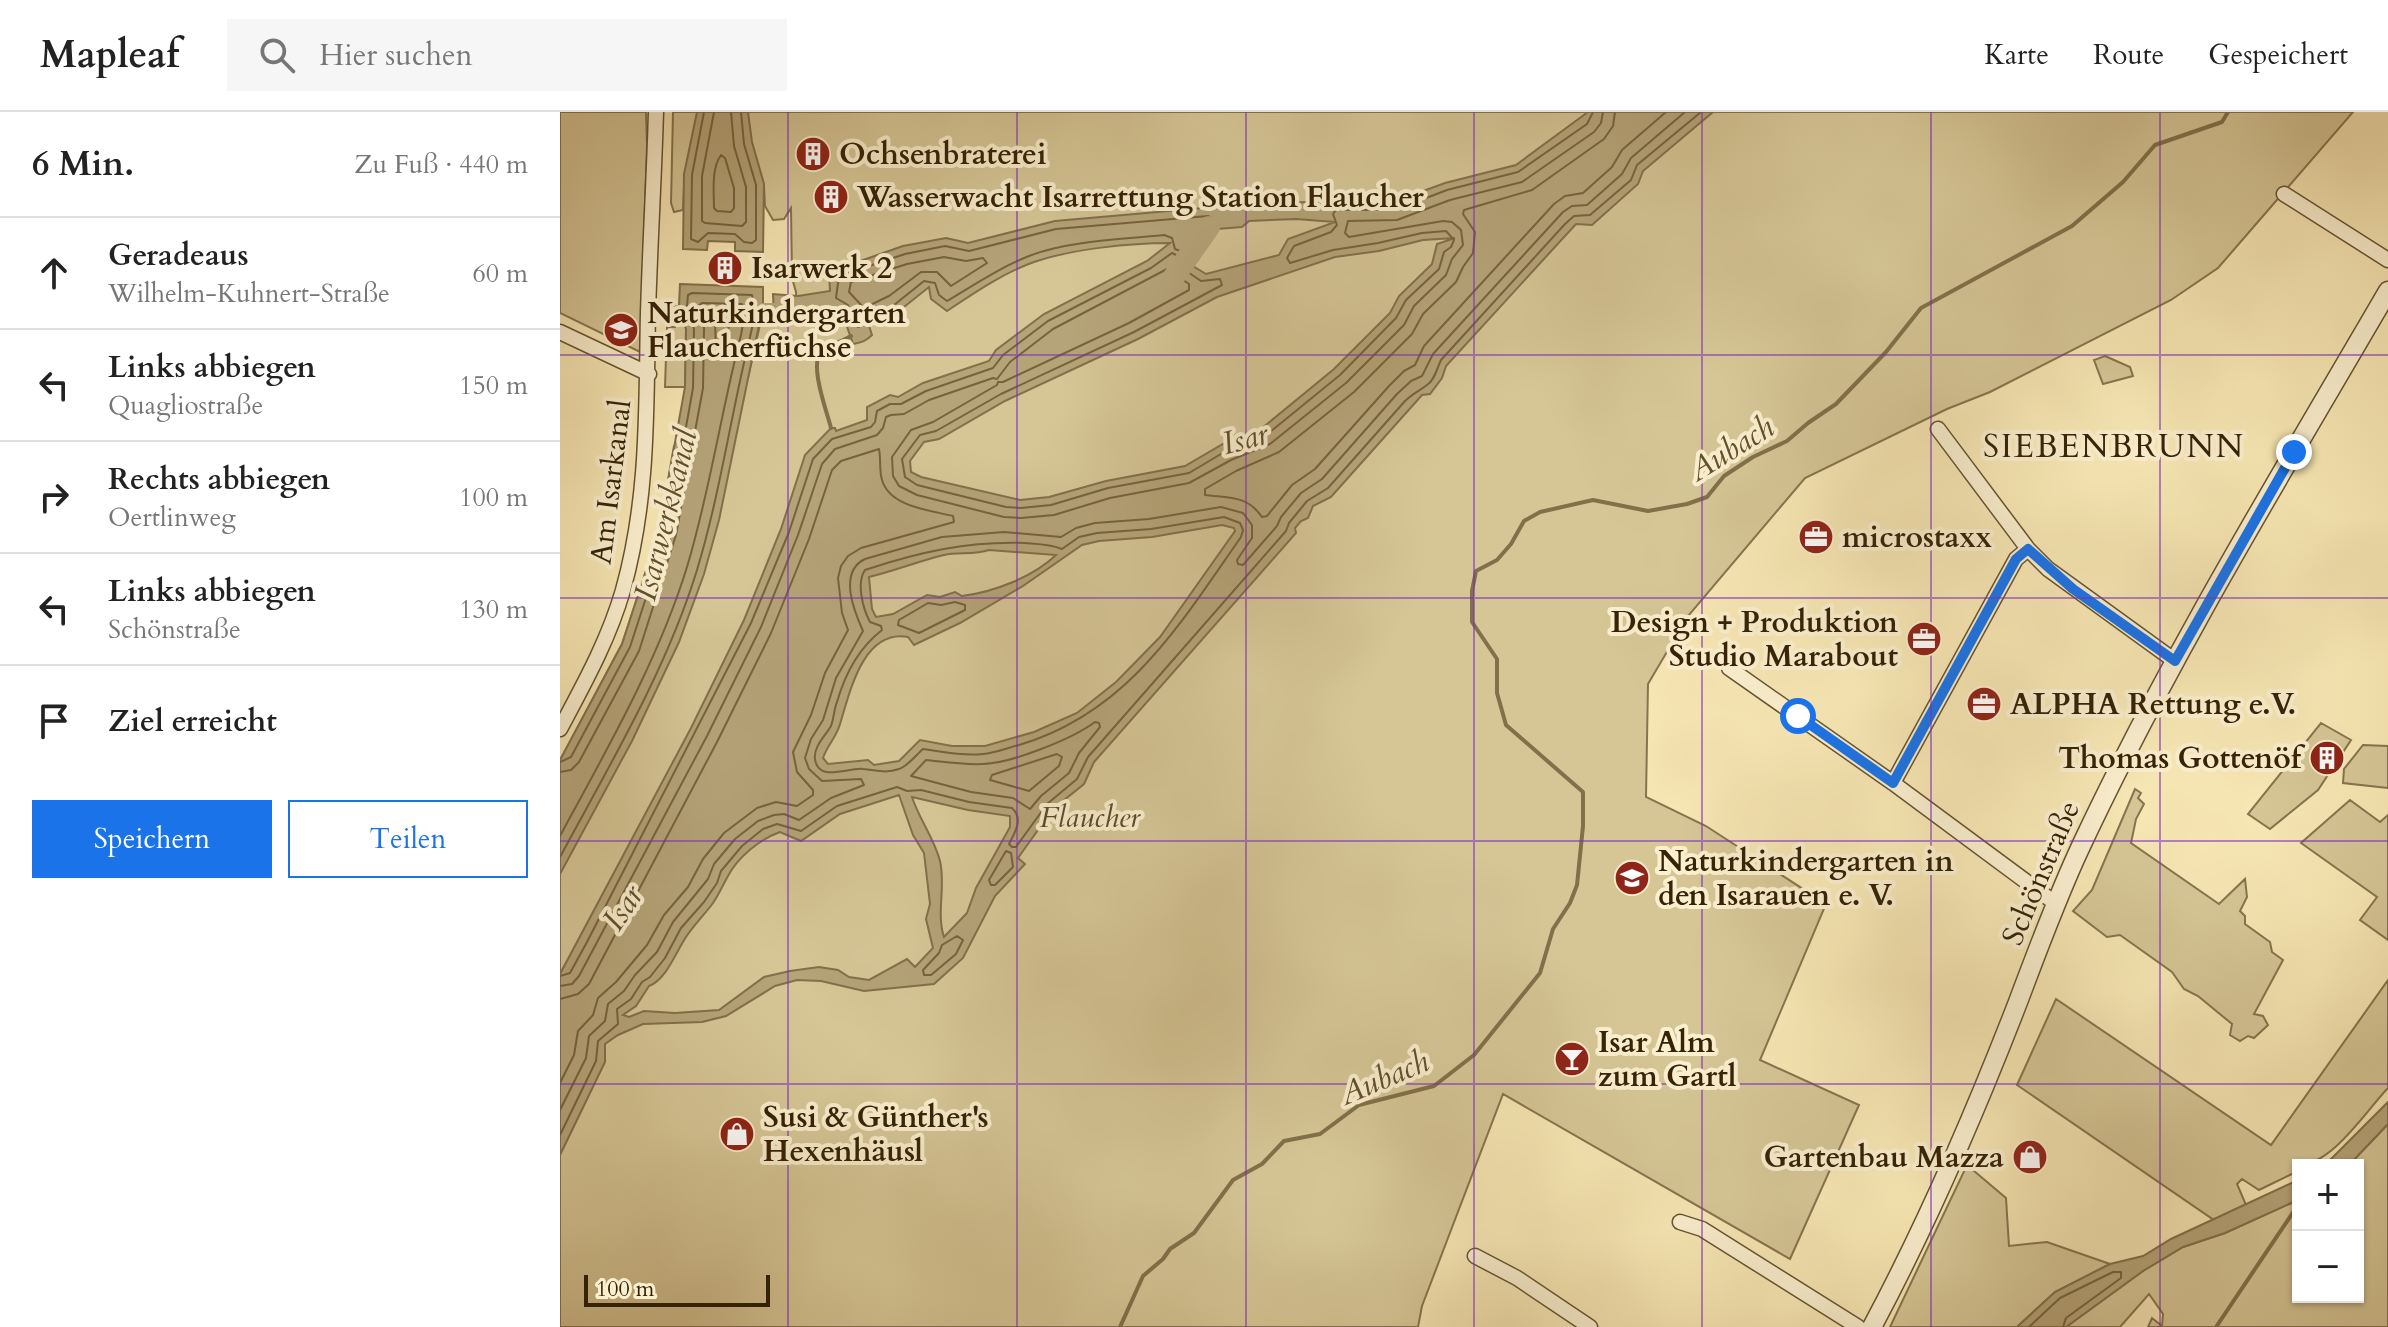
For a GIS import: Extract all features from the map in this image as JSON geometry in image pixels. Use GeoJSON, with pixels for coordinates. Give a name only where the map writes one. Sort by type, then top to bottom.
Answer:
{"type":"FeatureCollection","features":[{"type":"Feature","properties":{"kind":"street"},"geometry":{"type":"LineString","coordinates":[[649,374],[648,315],[656,112]]}},
{"type":"Feature","properties":{"kind":"street"},"geometry":{"type":"LineString","coordinates":[[2284,194],[2388,260]]}},
{"type":"Feature","properties":{"kind":"street","name":"Schönstraße"},"geometry":{"type":"LineString","coordinates":[[1872,1327],[1948,1172],[2055,903],[2110,786],[2175,661],[2388,291]]}},
{"type":"Feature","properties":{"kind":"street","name":"Am Isarkanal"},"geometry":{"type":"LineString","coordinates":[[560,332],[649,374],[646,456],[637,529],[622,592],[606,639],[560,729]]}},
{"type":"Feature","properties":{"kind":"street"},"geometry":{"type":"LineString","coordinates":[[1938,429],[2028,549],[2073,589],[2175,661]]}},
{"type":"Feature","properties":{"kind":"street"},"geometry":{"type":"LineString","coordinates":[[1893,783],[2016,559],[2028,549]]}},
{"type":"Feature","properties":{"kind":"street"},"geometry":{"type":"LineString","coordinates":[[1729,668],[1893,783],[2055,903]]}},
{"type":"Feature","properties":{"kind":"street"},"geometry":{"type":"LineString","coordinates":[[1680,1222],[1702,1229],[1858,1327]]}},
{"type":"Feature","properties":{"kind":"street"},"geometry":{"type":"LineString","coordinates":[[1475,1256],[1517,1278],[1590,1327]]}},
{"type":"Feature","properties":{"kind":"green space"},"geometry":{"type":"Polygon","coordinates":[[[560,112],[646,112],[640,352],[560,313],[560,112]]]}},
{"type":"Feature","properties":{"kind":"green space","name":"Flaucher"},"geometry":{"type":"Polygon","coordinates":[[[673,112],[2353,112],[2218,268],[2171,300],[1990,392],[1947,409],[1805,478],[1688,616],[1648,684],[1646,797],[1706,826],[1826,904],[1760,1060],[1859,1105],[1790,1259],[1503,1094],[1422,1306],[1418,1327],[560,1327],[560,760],[622,644],[659,531],[674,446],[748,378],[761,320],[797,317],[792,278],[791,208],[784,219],[773,220],[765,206],[764,187],[684,186],[683,210],[674,212],[671,203],[673,112]]]}},
{"type":"Feature","properties":{"kind":"green space"},"geometry":{"type":"Polygon","coordinates":[[[668,306],[679,306],[686,329],[685,387],[665,387],[667,327],[675,327],[676,316],[667,316],[668,306]]]}},
{"type":"Feature","properties":{"kind":"green space"},"geometry":{"type":"Polygon","coordinates":[[[2105,356],[2130,367],[2133,376],[2103,384],[2094,360],[2105,356]]]}},
{"type":"Feature","properties":{"kind":"green space"},"geometry":{"type":"Polygon","coordinates":[[[2321,723],[2351,740],[2318,790],[2270,829],[2248,814],[2321,723]]]}},
{"type":"Feature","properties":{"kind":"green space"},"geometry":{"type":"Polygon","coordinates":[[[2363,745],[2388,746],[2388,788],[2343,783],[2344,769],[2363,745]]]}},
{"type":"Feature","properties":{"kind":"green space"},"geometry":{"type":"Polygon","coordinates":[[[2135,789],[2141,793],[2138,798],[2144,804],[2136,819],[2131,843],[2219,904],[2245,879],[2247,897],[2240,911],[2245,916],[2245,924],[2270,942],[2272,952],[2283,960],[2254,1014],[2263,1016],[2268,1025],[2254,1038],[2248,1036],[2240,1041],[2230,1035],[2232,1024],[2198,996],[2184,989],[2172,972],[2120,935],[2107,937],[2073,911],[2092,890],[2135,789]]]}},
{"type":"Feature","properties":{"kind":"green space"},"geometry":{"type":"Polygon","coordinates":[[[2350,800],[2380,822],[2388,815],[2388,940],[2360,920],[2377,897],[2301,843],[2350,800]]]}},
{"type":"Feature","properties":{"kind":"green space"},"geometry":{"type":"Polygon","coordinates":[[[2388,980],[2388,1088],[2347,1136],[2323,1156],[2318,1159],[2292,1159],[2292,1174],[2259,1190],[2242,1179],[2237,1184],[2246,1205],[2214,1220],[2017,1085],[2056,999],[2271,1145],[2388,980]]]}},
{"type":"Feature","properties":{"kind":"green space"},"geometry":{"type":"Polygon","coordinates":[[[2388,1124],[2388,1327],[2148,1327],[2152,1318],[2162,1326],[2163,1314],[2149,1294],[2120,1327],[2066,1327],[2143,1271],[2183,1247],[2225,1233],[2292,1203],[2292,1303],[2364,1303],[2364,1159],[2355,1159],[2388,1124]]]}},
{"type":"Feature","properties":{"kind":"green space"},"geometry":{"type":"Polygon","coordinates":[[[1967,1165],[2006,1198],[2009,1246],[2047,1242],[2110,1264],[2055,1292],[2017,1327],[1890,1327],[1967,1165]]]}},
{"type":"Feature","properties":{"kind":"water"},"geometry":{"type":"Polygon","coordinates":[[[697,112],[748,112],[752,142],[764,184],[763,252],[735,251],[735,242],[708,241],[707,250],[683,249],[684,174],[697,112]]]}},
{"type":"Feature","properties":{"kind":"water","name":"Isar"},"geometry":{"type":"Polygon","coordinates":[[[1588,112],[1713,112],[1643,171],[1638,184],[1592,225],[1576,224],[1446,366],[1442,378],[1430,394],[1422,395],[1331,497],[1313,506],[1308,518],[1295,528],[1296,533],[1094,762],[1084,784],[1053,809],[1018,858],[1025,864],[995,896],[963,958],[934,984],[864,991],[821,981],[797,980],[775,986],[726,1016],[702,1022],[643,1024],[618,1035],[605,1044],[605,1062],[560,1155],[560,974],[691,728],[744,620],[781,529],[805,455],[831,428],[836,431],[867,420],[867,407],[890,395],[898,397],[923,383],[989,361],[996,350],[1044,314],[1147,261],[1170,243],[1101,248],[1034,262],[978,290],[947,311],[931,299],[929,287],[899,311],[869,326],[872,335],[853,344],[842,312],[846,308],[774,317],[773,294],[798,296],[830,291],[829,272],[903,246],[946,238],[968,243],[1055,221],[1226,206],[1393,202],[1445,183],[1516,165],[1588,112]],[[1296,219],[1249,221],[1242,227],[1217,229],[1208,234],[1183,260],[1206,274],[1279,255],[1288,239],[1335,222],[1296,219]],[[1455,238],[1423,240],[1379,251],[1335,257],[1217,297],[1138,339],[1005,401],[939,439],[924,442],[910,461],[911,472],[1020,500],[1049,497],[1106,481],[1185,466],[1223,444],[1261,429],[1334,369],[1390,313],[1399,296],[1432,264],[1437,244],[1455,238]],[[1222,525],[1082,545],[1023,586],[960,623],[914,645],[908,637],[893,637],[880,643],[869,653],[854,680],[839,728],[823,758],[828,764],[868,760],[874,765],[899,761],[920,740],[952,746],[985,746],[1034,732],[1077,713],[1116,682],[1160,637],[1235,531],[1222,525]],[[989,550],[944,555],[869,577],[872,609],[876,617],[893,614],[927,595],[940,597],[955,592],[962,596],[1000,587],[1025,577],[1056,555],[989,550]],[[899,795],[840,814],[801,841],[780,832],[750,850],[732,869],[666,972],[649,986],[636,1006],[623,1015],[629,1017],[644,1011],[675,1013],[719,1010],[764,977],[790,971],[819,967],[869,980],[907,959],[915,967],[933,948],[926,919],[930,904],[924,853],[913,835],[899,795]],[[912,797],[940,861],[944,937],[967,913],[976,888],[1010,827],[1010,816],[912,797]]]}},
{"type":"Feature","properties":{"kind":"water","name":"Isarwerkkanal"},"geometry":{"type":"Polygon","coordinates":[[[680,284],[763,287],[763,320],[760,320],[719,520],[704,574],[679,642],[632,741],[560,874],[560,760],[622,644],[659,531],[685,387],[686,329],[679,306],[680,284]]]}},
{"type":"Feature","properties":{"kind":"water"},"geometry":{"type":"Polygon","coordinates":[[[2388,1102],[2388,1124],[2355,1159],[2331,1159],[2388,1102]]]}},
{"type":"Feature","properties":{"kind":"water"},"geometry":{"type":"Polygon","coordinates":[[[2292,1183],[2292,1203],[2225,1233],[2183,1247],[2143,1271],[2066,1327],[2017,1327],[2055,1292],[2110,1264],[2143,1256],[2171,1239],[2292,1183]]]}},
{"type":"Feature","properties":{"kind":"waterway","name":"Aubach"},"geometry":{"type":"LineString","coordinates":[[1120,1327],[1143,1276],[1170,1249],[1194,1233],[1233,1180],[1262,1164],[1284,1141],[1320,1134],[1359,1105],[1434,1086],[1474,1055],[1540,973],[1553,929],[1570,903],[1577,885],[1583,792],[1506,725],[1497,693],[1497,659],[1472,622],[1472,591],[1476,571],[1497,560],[1511,544],[1524,521],[1540,512],[1593,500],[1648,511],[1707,497],[1724,476],[1753,457],[1787,441],[1836,404],[1886,352],[1921,308],[2072,226],[2123,182],[2155,145],[2222,122],[2228,112]]}},
{"type":"Feature","properties":{"kind":"waterway"},"geometry":{"type":"LineString","coordinates":[[1169,284],[1209,227]]}},
{"type":"Feature","properties":{"kind":"waterway"},"geometry":{"type":"LineString","coordinates":[[745,317],[763,310],[791,310]]}},
{"type":"Feature","properties":{"kind":"waterway"},"geometry":{"type":"LineString","coordinates":[[831,428],[818,376],[818,357],[825,349],[851,336]]}},
{"type":"Feature","properties":{"kind":"waterway"},"geometry":{"type":"LineString","coordinates":[[2216,1327],[2292,1214]]}},
{"type":"Feature","properties":{"kind":"place","name":"Ochsenbraterei"},"geometry":{"type":"Point","coordinates":[813,154]}},
{"type":"Feature","properties":{"kind":"place","name":"Wasserwacht Isarrettung Station Flaucher"},"geometry":{"type":"Point","coordinates":[831,197]}},
{"type":"Feature","properties":{"kind":"place","name":"Isarwerk 2"},"geometry":{"type":"Point","coordinates":[725,268]}},
{"type":"Feature","properties":{"kind":"place","name":"Naturkindergarten Flaucherfüchse"},"geometry":{"type":"Point","coordinates":[621,330]}},
{"type":"Feature","properties":{"kind":"place","name":"microstaxx"},"geometry":{"type":"Point","coordinates":[1816,537]}},
{"type":"Feature","properties":{"kind":"place","name":"Design + Produktion Studio Marabout"},"geometry":{"type":"Point","coordinates":[1924,639]}},
{"type":"Feature","properties":{"kind":"place","name":"ALPHA Rettung e.V."},"geometry":{"type":"Point","coordinates":[1984,704]}},
{"type":"Feature","properties":{"kind":"place","name":"Thomas Gottenöf"},"geometry":{"type":"Point","coordinates":[2327,758]}},
{"type":"Feature","properties":{"kind":"place","name":"Naturkindergarten in den Isarauen e. V."},"geometry":{"type":"Point","coordinates":[1632,878]}},
{"type":"Feature","properties":{"kind":"place","name":"Isar Alm zum Gartl"},"geometry":{"type":"Point","coordinates":[1572,1059]}},
{"type":"Feature","properties":{"kind":"place","name":"Susi & Günther's Hexenhäusl"},"geometry":{"type":"Point","coordinates":[737,1134]}},
{"type":"Feature","properties":{"kind":"place","name":"Gartenbau Mazza"},"geometry":{"type":"Point","coordinates":[2030,1157]}},
{"type":"Feature","properties":{"kind":"district","name":"SIEBENBRUNN"},"geometry":{"type":"Point","coordinates":[2114,447]}},
{"type":"Feature","properties":{"kind":"route"},"geometry":{"type":"LineString","coordinates":[[1798,716],[1893,783],[2016,559],[2028,549],[2073,589],[2175,661],[2294,452]]}}]}
